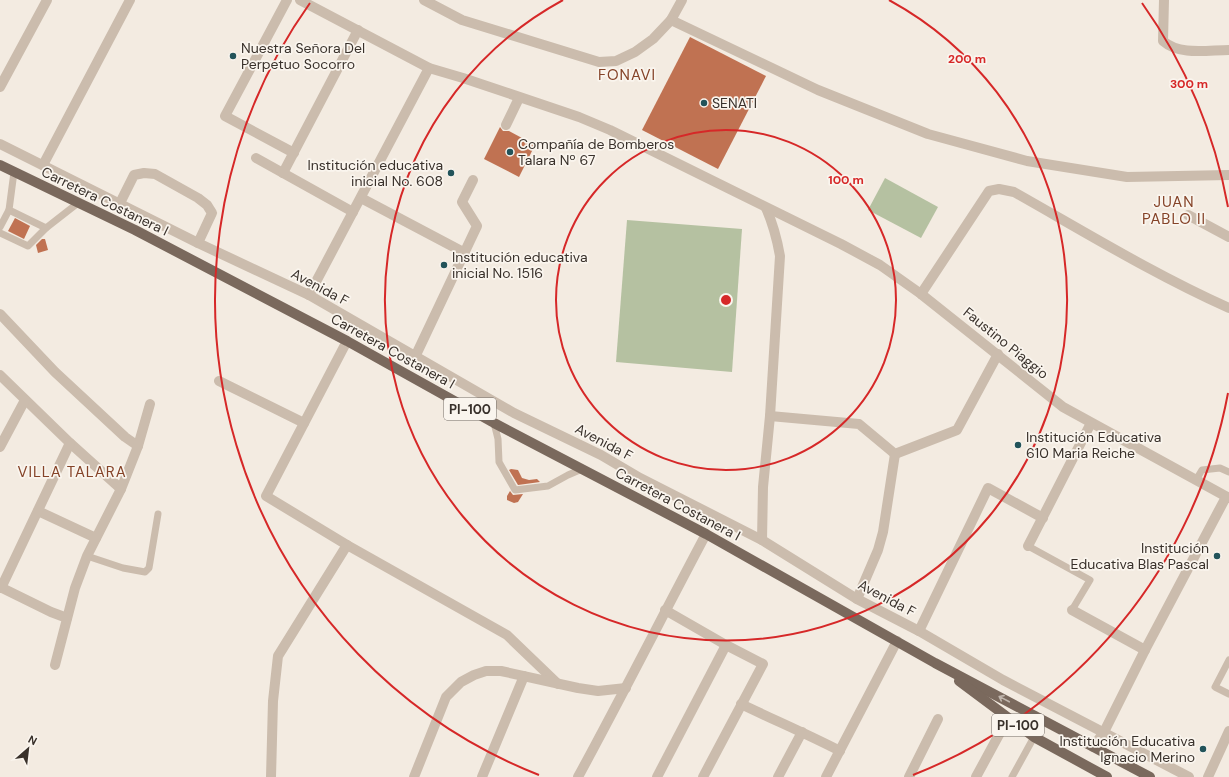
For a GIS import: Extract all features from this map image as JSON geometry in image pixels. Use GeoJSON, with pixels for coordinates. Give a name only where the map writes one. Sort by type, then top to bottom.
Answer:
{"type":"FeatureCollection","features":[{"type":"Feature","properties":{"kind":"main road","name":"Carretera Costanera I"},"geometry":{"type":"LineString","coordinates":[[0,165],[187,256],[347,341],[494,423],[706,534],[935,663],[1150,777]]}},
{"type":"Feature","properties":{"kind":"main road","name":"Carretera Costanera I"},"geometry":{"type":"LineString","coordinates":[[935,663],[1034,737],[1107,777]]}},
{"type":"Feature","properties":{"kind":"street"},"geometry":{"type":"LineString","coordinates":[[0,87],[47,0]]}},
{"type":"Feature","properties":{"kind":"street"},"geometry":{"type":"LineString","coordinates":[[42,165],[130,0]]}},
{"type":"Feature","properties":{"kind":"street"},"geometry":{"type":"LineString","coordinates":[[288,0],[225,116],[294,153]]}},
{"type":"Feature","properties":{"kind":"street","name":"Faustino Piaggio"},"geometry":{"type":"LineString","coordinates":[[300,0],[429,68],[579,117],[610,130],[841,244],[880,265],[921,294],[998,354],[1052,400],[1091,424],[1227,498]]}},
{"type":"Feature","properties":{"kind":"street"},"geometry":{"type":"LineString","coordinates":[[424,0],[462,20],[599,62],[616,61],[635,52],[653,39],[671,20],[682,0]]}},
{"type":"Feature","properties":{"kind":"street"},"geometry":{"type":"LineString","coordinates":[[1164,0],[1164,41],[1170,46],[1188,50],[1229,50]]}},
{"type":"Feature","properties":{"kind":"street"},"geometry":{"type":"LineString","coordinates":[[671,20],[818,90],[928,134],[1027,161],[1127,177],[1229,175]]}},
{"type":"Feature","properties":{"kind":"street"},"geometry":{"type":"LineString","coordinates":[[283,173],[358,30]]}},
{"type":"Feature","properties":{"kind":"street"},"geometry":{"type":"LineString","coordinates":[[309,294],[429,68]]}},
{"type":"Feature","properties":{"kind":"street"},"geometry":{"type":"LineString","coordinates":[[506,125],[520,98]]}},
{"type":"Feature","properties":{"kind":"street","name":"Avenida F"},"geometry":{"type":"LineString","coordinates":[[0,144],[119,205],[309,294],[415,357],[514,413],[601,455],[640,478],[762,540],[857,599],[919,631],[1003,680],[1189,777]]}},
{"type":"Feature","properties":{"kind":"street"},"geometry":{"type":"LineString","coordinates":[[256,158],[353,212]]}},
{"type":"Feature","properties":{"kind":"street"},"geometry":{"type":"LineString","coordinates":[[119,205],[134,175],[144,173],[154,174],[198,198],[207,205],[212,213],[198,243]]}},
{"type":"Feature","properties":{"kind":"street"},"geometry":{"type":"LineString","coordinates":[[415,357],[477,226],[462,202],[473,180]]}},
{"type":"Feature","properties":{"kind":"street"},"geometry":{"type":"LineString","coordinates":[[921,294],[989,191],[998,189],[1014,192],[1143,265],[1199,295],[1229,308]]}},
{"type":"Feature","properties":{"kind":"street"},"geometry":{"type":"LineString","coordinates":[[361,198],[465,253]]}},
{"type":"Feature","properties":{"kind":"street"},"geometry":{"type":"LineString","coordinates":[[762,540],[763,487],[770,416],[780,256],[772,221],[766,208]]}},
{"type":"Feature","properties":{"kind":"street"},"geometry":{"type":"LineString","coordinates":[[1188,215],[1229,238]]}},
{"type":"Feature","properties":{"kind":"street"},"geometry":{"type":"LineString","coordinates":[[0,314],[56,372],[125,437],[138,446]]}},
{"type":"Feature","properties":{"kind":"street"},"geometry":{"type":"LineString","coordinates":[[347,341],[266,496],[347,545],[507,635],[558,684]]}},
{"type":"Feature","properties":{"kind":"street"},"geometry":{"type":"LineString","coordinates":[[895,454],[957,430],[998,354]]}},
{"type":"Feature","properties":{"kind":"street"},"geometry":{"type":"LineString","coordinates":[[0,375],[70,443],[121,489]]}},
{"type":"Feature","properties":{"kind":"street"},"geometry":{"type":"LineString","coordinates":[[218,381],[304,423]]}},
{"type":"Feature","properties":{"kind":"street"},"geometry":{"type":"LineString","coordinates":[[0,447],[25,400]]}},
{"type":"Feature","properties":{"kind":"street"},"geometry":{"type":"LineString","coordinates":[[55,665],[75,588],[87,556],[121,489],[138,446],[150,404]]}},
{"type":"Feature","properties":{"kind":"street"},"geometry":{"type":"LineString","coordinates":[[770,416],[859,424],[895,454]]}},
{"type":"Feature","properties":{"kind":"street"},"geometry":{"type":"LineString","coordinates":[[1028,546],[1091,424]]}},
{"type":"Feature","properties":{"kind":"street"},"geometry":{"type":"LineString","coordinates":[[67,618],[1,588],[70,443]]}},
{"type":"Feature","properties":{"kind":"street"},"geometry":{"type":"LineString","coordinates":[[857,599],[878,550],[883,532],[895,454]]}},
{"type":"Feature","properties":{"kind":"street"},"geometry":{"type":"LineString","coordinates":[[919,631],[988,488],[1043,518]]}},
{"type":"Feature","properties":{"kind":"street"},"geometry":{"type":"LineString","coordinates":[[1093,747],[1104,732],[1145,650],[1227,498]]}},
{"type":"Feature","properties":{"kind":"street"},"geometry":{"type":"LineString","coordinates":[[38,511],[96,538]]}},
{"type":"Feature","properties":{"kind":"street"},"geometry":{"type":"LineString","coordinates":[[578,777],[706,534]]}},
{"type":"Feature","properties":{"kind":"street"},"geometry":{"type":"LineString","coordinates":[[271,777],[273,701],[278,656],[347,545]]}},
{"type":"Feature","properties":{"kind":"street"},"geometry":{"type":"LineString","coordinates":[[666,610],[726,645],[763,664],[702,777]]}},
{"type":"Feature","properties":{"kind":"street"},"geometry":{"type":"LineString","coordinates":[[1072,610],[1145,650]]}},
{"type":"Feature","properties":{"kind":"street"},"geometry":{"type":"LineString","coordinates":[[826,777],[897,641]]}},
{"type":"Feature","properties":{"kind":"street"},"geometry":{"type":"LineString","coordinates":[[657,777],[726,645]]}},
{"type":"Feature","properties":{"kind":"street"},"geometry":{"type":"LineString","coordinates":[[414,777],[446,697],[461,682],[474,675],[486,671],[501,671],[558,684],[598,691],[626,688]]}},
{"type":"Feature","properties":{"kind":"street"},"geometry":{"type":"LineString","coordinates":[[482,777],[524,676]]}},
{"type":"Feature","properties":{"kind":"street"},"geometry":{"type":"LineString","coordinates":[[741,704],[840,751]]}},
{"type":"Feature","properties":{"kind":"street"},"geometry":{"type":"LineString","coordinates":[[976,777],[1008,718]]}},
{"type":"Feature","properties":{"kind":"street"},"geometry":{"type":"LineString","coordinates":[[909,777],[938,719]]}},
{"type":"Feature","properties":{"kind":"street"},"geometry":{"type":"LineString","coordinates":[[1208,777],[1229,731]]}},
{"type":"Feature","properties":{"kind":"street"},"geometry":{"type":"LineString","coordinates":[[778,777],[802,732]]}},
{"type":"Feature","properties":{"kind":"lane"},"geometry":{"type":"LineString","coordinates":[[0,227],[9,210],[14,172]]}},
{"type":"Feature","properties":{"kind":"lane"},"geometry":{"type":"LineString","coordinates":[[0,233],[28,246],[46,228],[78,203]]}},
{"type":"Feature","properties":{"kind":"lane"},"geometry":{"type":"LineString","coordinates":[[9,210],[46,228]]}},
{"type":"Feature","properties":{"kind":"lane"},"geometry":{"type":"LineString","coordinates":[[494,423],[498,439],[499,462],[515,490],[548,486],[582,469]]}},
{"type":"Feature","properties":{"kind":"lane"},"geometry":{"type":"LineString","coordinates":[[1196,480],[1202,470],[1220,468],[1229,472]]}},
{"type":"Feature","properties":{"kind":"lane"},"geometry":{"type":"LineString","coordinates":[[87,556],[123,568],[145,572],[149,568],[158,514]]}},
{"type":"Feature","properties":{"kind":"lane"},"geometry":{"type":"LineString","coordinates":[[1028,546],[1090,580],[1072,610]]}},
{"type":"Feature","properties":{"kind":"lane"},"geometry":{"type":"LineString","coordinates":[[1229,660],[1215,687],[1229,694]]}},
{"type":"Feature","properties":{"kind":"lane"},"geometry":{"type":"LineString","coordinates":[[1012,777],[1034,737]]}},
{"type":"Feature","properties":{"kind":"green space"},"geometry":{"type":"Polygon","coordinates":[[[885,178],[938,207],[921,238],[868,210],[885,178]]]}},
{"type":"Feature","properties":{"kind":"green space"},"geometry":{"type":"Polygon","coordinates":[[[627,220],[742,229],[732,372],[616,362],[627,220]]]}},
{"type":"Feature","properties":{"kind":"building","name":"SENATI"},"geometry":{"type":"Polygon","coordinates":[[[690,37],[766,76],[718,169],[642,130],[690,37]]]}},
{"type":"Feature","properties":{"kind":"building","name":"Compañía de Bomberos Talara Nº 67"},"geometry":{"type":"Polygon","coordinates":[[[500,127],[503,131],[509,131],[535,145],[519,177],[484,159],[500,127]]]}},
{"type":"Feature","properties":{"kind":"building"},"geometry":{"type":"Polygon","coordinates":[[[15,218],[30,226],[24,239],[8,231],[15,218]]]}},
{"type":"Feature","properties":{"kind":"building"},"geometry":{"type":"Polygon","coordinates":[[[42,239],[45,239],[48,250],[38,253],[36,245],[42,239]]]}},
{"type":"Feature","properties":{"kind":"building"},"geometry":{"type":"Polygon","coordinates":[[[509,470],[518,470],[522,478],[529,480],[537,479],[540,482],[518,485],[509,470]]]}},
{"type":"Feature","properties":{"kind":"building"},"geometry":{"type":"Polygon","coordinates":[[[510,491],[513,495],[523,494],[518,502],[514,503],[507,500],[507,496],[510,491]]]}},
{"type":"Feature","properties":{"kind":"place","name":"Nuestra Señora Del Perpetuo Socorro"},"geometry":{"type":"Point","coordinates":[233,56]}},
{"type":"Feature","properties":{"kind":"place","name":"SENATI"},"geometry":{"type":"Point","coordinates":[704,103]}},
{"type":"Feature","properties":{"kind":"place","name":"Compañía de Bomberos Talara Nº 67"},"geometry":{"type":"Point","coordinates":[510,152]}},
{"type":"Feature","properties":{"kind":"place","name":"Institución educativa inicial No. 608"},"geometry":{"type":"Point","coordinates":[451,173]}},
{"type":"Feature","properties":{"kind":"place","name":"Institución educativa inicial No. 1516"},"geometry":{"type":"Point","coordinates":[444,265]}},
{"type":"Feature","properties":{"kind":"place","name":"Institución Educativa 610 Maria Reiche"},"geometry":{"type":"Point","coordinates":[1018,445]}},
{"type":"Feature","properties":{"kind":"place","name":"Institución Educativa Blas Pascal"},"geometry":{"type":"Point","coordinates":[1217,556]}},
{"type":"Feature","properties":{"kind":"place","name":"Institución Educativa Ignacio Merino"},"geometry":{"type":"Point","coordinates":[1203,749]}},
{"type":"Feature","properties":{"kind":"district","name":"FONAVI"},"geometry":{"type":"Point","coordinates":[627,75]}},
{"type":"Feature","properties":{"kind":"district","name":"JUAN PABLO II"},"geometry":{"type":"Point","coordinates":[1174,210]}},
{"type":"Feature","properties":{"kind":"district","name":"VILLA TALARA"},"geometry":{"type":"Point","coordinates":[72,472]}}]}
